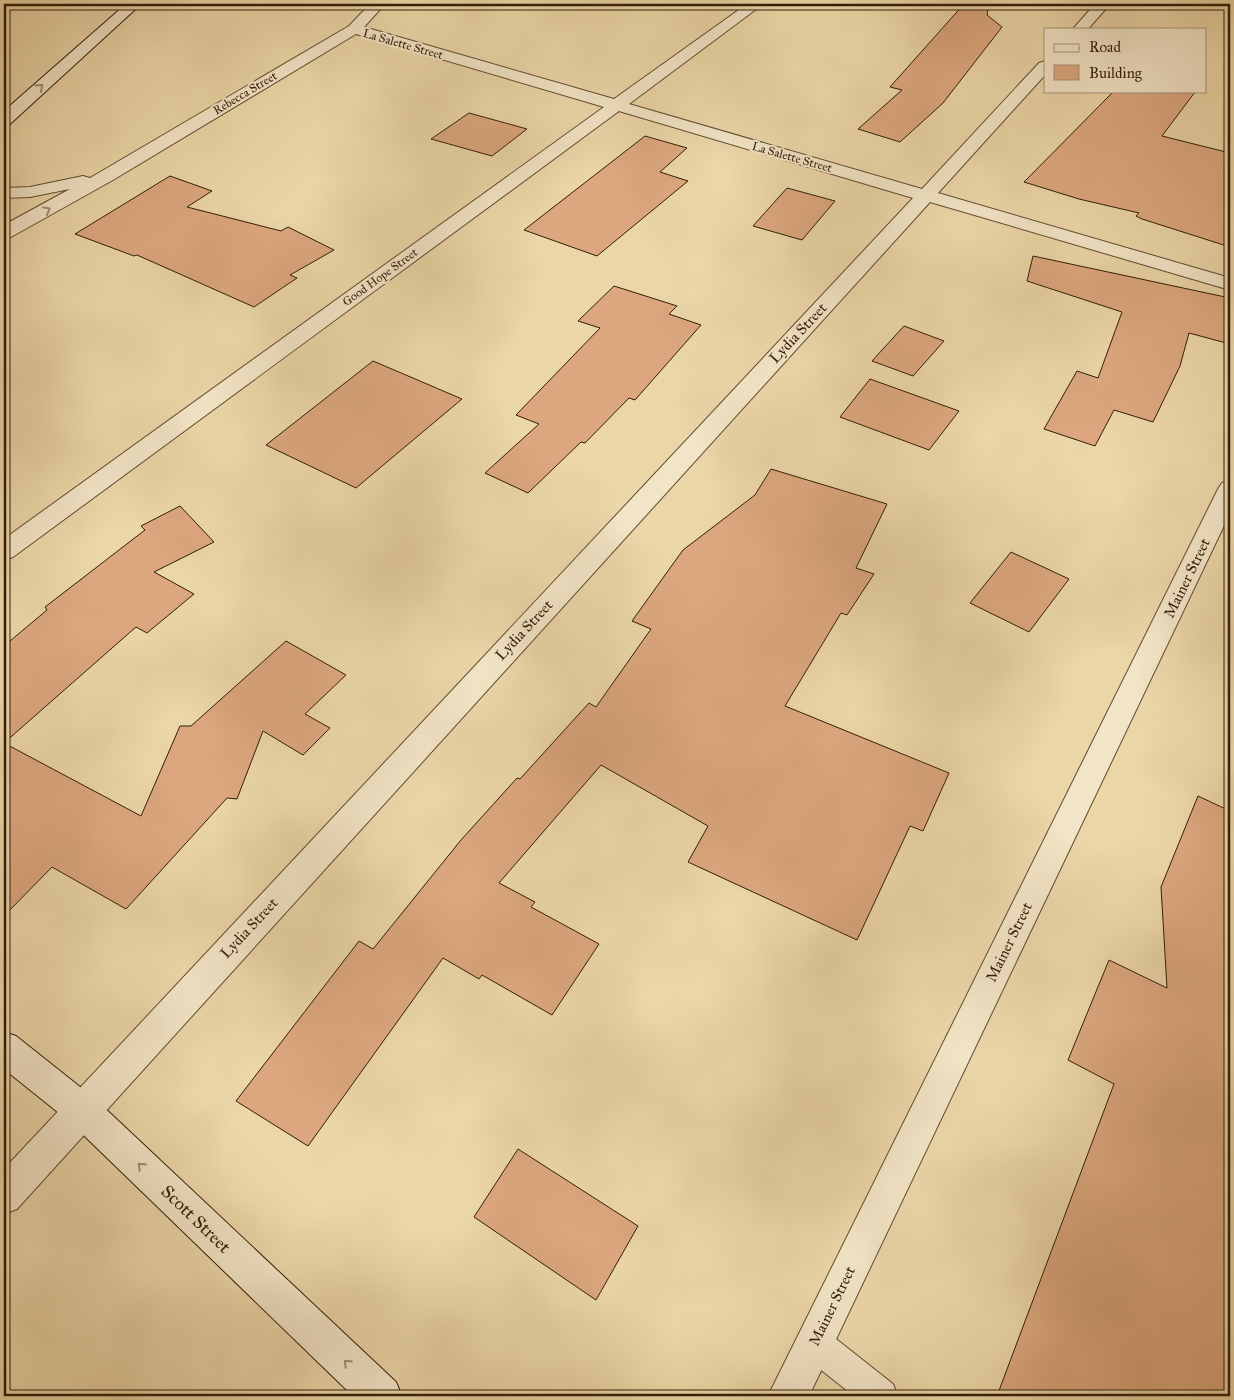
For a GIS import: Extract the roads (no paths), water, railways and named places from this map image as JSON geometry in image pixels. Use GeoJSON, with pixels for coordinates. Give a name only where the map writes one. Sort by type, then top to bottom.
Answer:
{"type":"FeatureCollection","features":[{"type":"Feature","properties":{"kind":"street"},"geometry":{"type":"LineString","coordinates":[[4,120],[134,4]]}},
{"type":"Feature","properties":{"kind":"street","name":"Rebecca Street"},"geometry":{"type":"LineString","coordinates":[[4,233],[106,176],[354,29],[378,4]]}},
{"type":"Feature","properties":{"kind":"street","name":"Good Hope Street"},"geometry":{"type":"LineString","coordinates":[[4,552],[756,4]]}},
{"type":"Feature","properties":{"kind":"street"},"geometry":{"type":"LineString","coordinates":[[1081,28],[1104,4]]}},
{"type":"Feature","properties":{"kind":"street","name":"La Salette Street"},"geometry":{"type":"LineString","coordinates":[[354,29],[1230,284]]}},
{"type":"Feature","properties":{"kind":"street","name":"Lydia Street"},"geometry":{"type":"LineString","coordinates":[[4,1196],[1044,67]]}},
{"type":"Feature","properties":{"kind":"street","name":"Rebecca Street"},"geometry":{"type":"LineString","coordinates":[[4,192],[30,192],[106,176]]}},
{"type":"Feature","properties":{"kind":"street","name":"Mainer Street"},"geometry":{"type":"LineString","coordinates":[[788,1396],[1230,488]]}},
{"type":"Feature","properties":{"kind":"street","name":"Scott Street"},"geometry":{"type":"LineString","coordinates":[[4,1048],[82,1110],[382,1396]]}},
{"type":"Feature","properties":{"kind":"lane"},"geometry":{"type":"LineString","coordinates":[[814,1343],[881,1396]]}}]}
